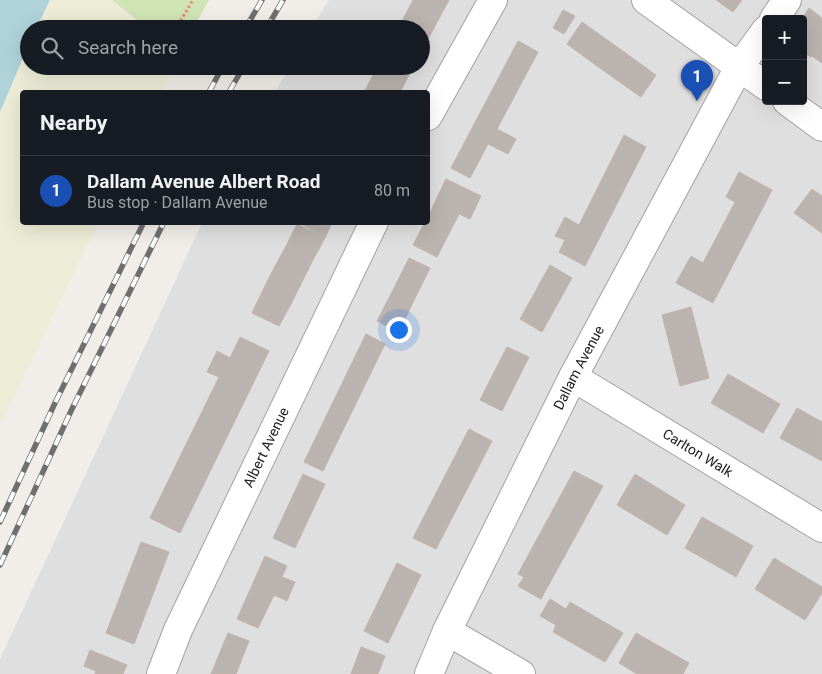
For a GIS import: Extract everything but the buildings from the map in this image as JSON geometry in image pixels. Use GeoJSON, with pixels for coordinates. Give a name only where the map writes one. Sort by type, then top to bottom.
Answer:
{"type":"FeatureCollection","features":[{"type":"Feature","properties":{"kind":"street"},"geometry":{"type":"LineString","coordinates":[[430,112],[493,0]]}},
{"type":"Feature","properties":{"kind":"street"},"geometry":{"type":"LineString","coordinates":[[646,0],[762,83]]}},
{"type":"Feature","properties":{"kind":"street"},"geometry":{"type":"LineString","coordinates":[[777,15],[787,0]]}},
{"type":"Feature","properties":{"kind":"street","name":"Dallam Avenue"},"geometry":{"type":"LineString","coordinates":[[429,674],[447,631],[573,377],[739,67],[762,35]]}},
{"type":"Feature","properties":{"kind":"street"},"geometry":{"type":"LineString","coordinates":[[792,105],[822,127]]}},
{"type":"Feature","properties":{"kind":"street","name":"Albert Avenue"},"geometry":{"type":"LineString","coordinates":[[161,674],[187,612],[373,225]]}},
{"type":"Feature","properties":{"kind":"street","name":"Carlton Walk"},"geometry":{"type":"LineString","coordinates":[[573,377],[822,528]]}},
{"type":"Feature","properties":{"kind":"street"},"geometry":{"type":"LineString","coordinates":[[447,631],[521,674]]}},
{"type":"Feature","properties":{"kind":"path"},"geometry":{"type":"LineString","coordinates":[[181,20],[193,0]]}},
{"type":"Feature","properties":{"kind":"shaded area"},"geometry":{"type":"Polygon","coordinates":[[[329,0],[822,0],[822,674],[0,674],[0,659],[201,225],[430,225],[430,90],[276,90],[285,75],[430,75],[430,20],[317,20],[329,0]]]}},
{"type":"Feature","properties":{"kind":"green space"},"geometry":{"type":"Polygon","coordinates":[[[50,0],[112,0],[137,20],[40,20],[50,0]]]}},
{"type":"Feature","properties":{"kind":"green space"},"geometry":{"type":"Polygon","coordinates":[[[112,0],[209,0],[198,20],[137,20],[112,0]]]}},
{"type":"Feature","properties":{"kind":"green space"},"geometry":{"type":"Polygon","coordinates":[[[20,65],[20,75],[170,75],[162,90],[20,90],[20,225],[97,225],[0,426],[0,112],[20,65]]]}},
{"type":"Feature","properties":{"kind":"water"},"geometry":{"type":"Polygon","coordinates":[[[0,0],[50,0],[40,20],[20,20],[20,65],[0,112],[0,0]]]}},
{"type":"Feature","properties":{"kind":"railway"},"geometry":{"type":"LineString","coordinates":[[250,20],[262,0]]}},
{"type":"Feature","properties":{"kind":"railway"},"geometry":{"type":"LineString","coordinates":[[271,20],[283,0]]}},
{"type":"Feature","properties":{"kind":"railway"},"geometry":{"type":"LineString","coordinates":[[210,90],[218,75]]}},
{"type":"Feature","properties":{"kind":"railway"},"geometry":{"type":"LineString","coordinates":[[230,90],[239,75]]}},
{"type":"Feature","properties":{"kind":"railway"},"geometry":{"type":"LineString","coordinates":[[0,522],[55,403],[143,225]]}},
{"type":"Feature","properties":{"kind":"railway"},"geometry":{"type":"LineString","coordinates":[[0,565],[71,411],[163,225]]}},
{"type":"Feature","properties":{"kind":"place","name":"Dallam Avenue Albert Road"},"geometry":{"type":"Point","coordinates":[697,101]}}]}
